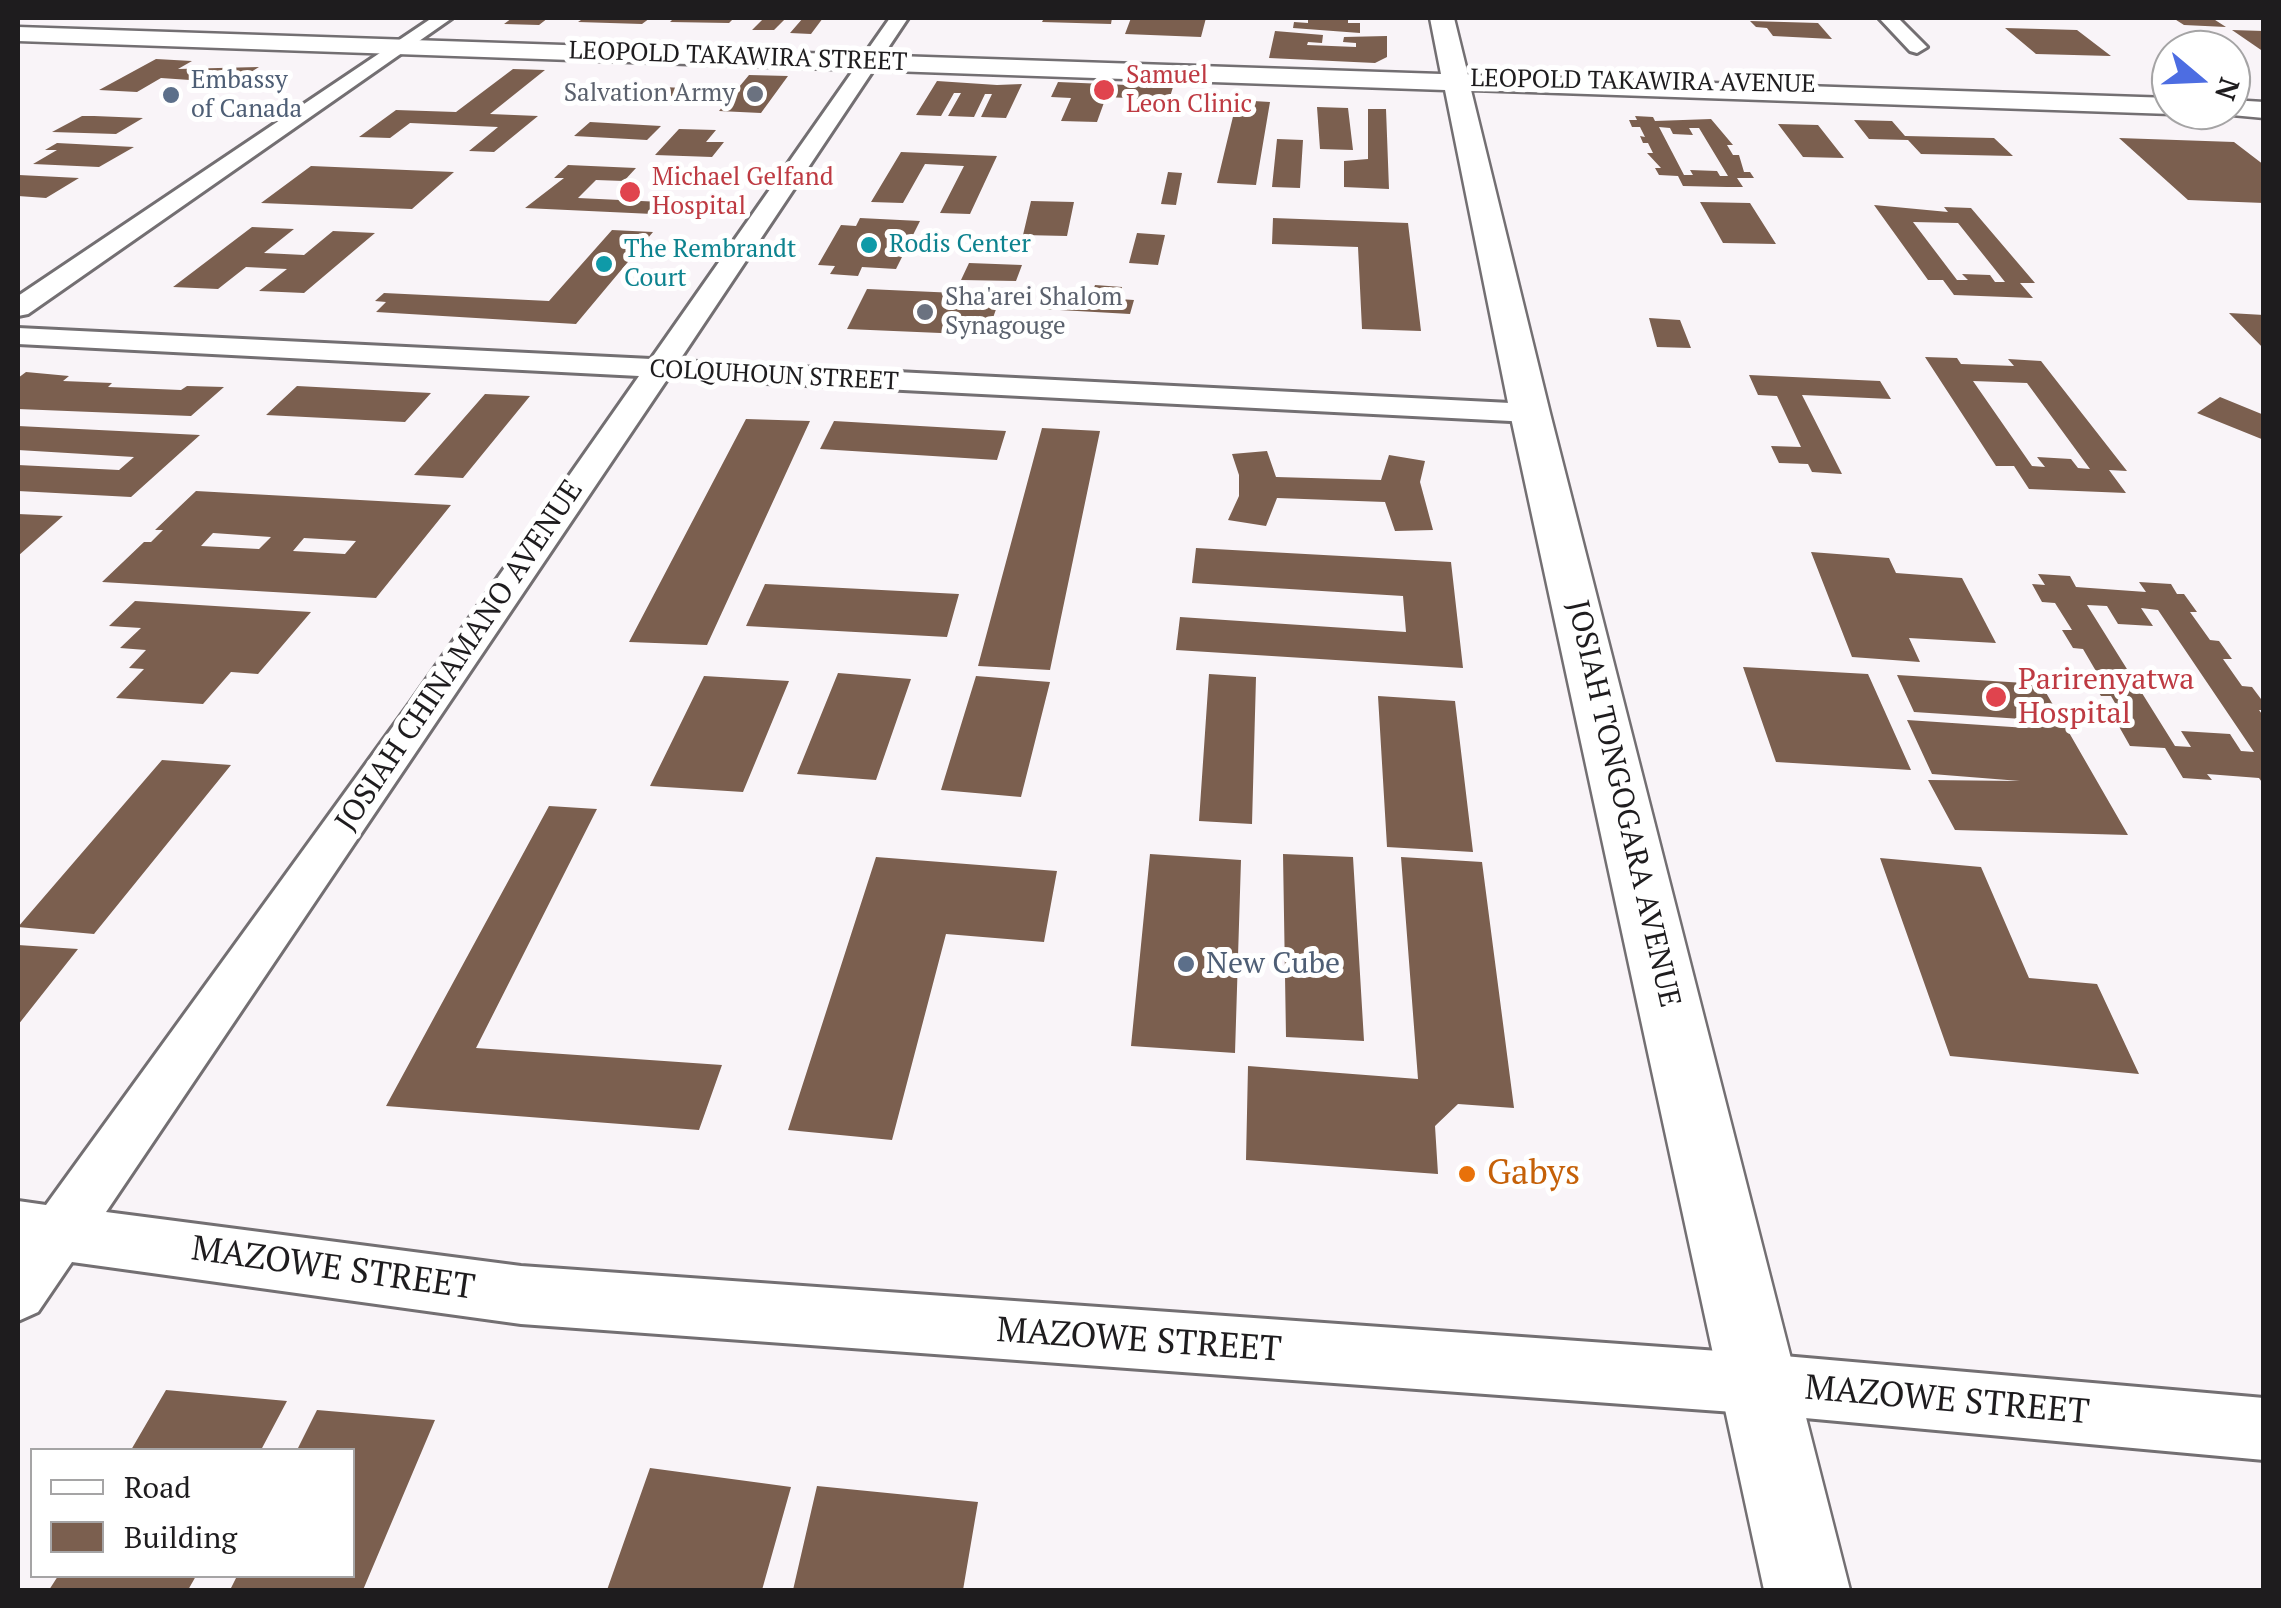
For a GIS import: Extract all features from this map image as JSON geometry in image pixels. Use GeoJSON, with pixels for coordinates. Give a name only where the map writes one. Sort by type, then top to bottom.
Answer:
{"type":"FeatureCollection","features":[{"type":"Feature","properties":{"kind":"main road","name":"JOSIAH TONGOGARA AVENUE"},"geometry":{"type":"LineString","coordinates":[[1442,18],[1530,414],[1807,1590]]}},
{"type":"Feature","properties":{"kind":"main road","name":"LEOPOLD TAKAWIRA STREET"},"geometry":{"type":"LineString","coordinates":[[18,34],[1458,79]]}},
{"type":"Feature","properties":{"kind":"main road","name":"LEOPOLD TAKAWIRA AVENUE"},"geometry":{"type":"LineString","coordinates":[[1458,79],[1519,75],[2151,95]]}},
{"type":"Feature","properties":{"kind":"main road","name":"LEOPOLD TAKAWIRA AVENUE"},"geometry":{"type":"LineString","coordinates":[[1458,79],[1522,86],[2151,105]]}},
{"type":"Feature","properties":{"kind":"street"},"geometry":{"type":"LineString","coordinates":[[18,308],[443,18]]}},
{"type":"Feature","properties":{"kind":"street","name":"JOSIAH CHINAMANO AVENUE"},"geometry":{"type":"LineString","coordinates":[[18,1292],[38,1230],[424,713],[899,18]]}},
{"type":"Feature","properties":{"kind":"street"},"geometry":{"type":"LineString","coordinates":[[1888,18],[1918,47]]}},
{"type":"Feature","properties":{"kind":"street","name":"COLQUHOUN STREET"},"geometry":{"type":"LineString","coordinates":[[18,336],[1530,414]]}},
{"type":"Feature","properties":{"kind":"street","name":"MAZOWE STREET"},"geometry":{"type":"LineString","coordinates":[[38,1230],[521,1295],[1761,1384],[2264,1428]]}},
{"type":"Feature","properties":{"kind":"building"},"geometry":{"type":"Polygon","coordinates":[[[512,18],[548,18],[539,25],[504,24],[512,18]]]}},
{"type":"Feature","properties":{"kind":"building"},"geometry":{"type":"Polygon","coordinates":[[[584,18],[650,18],[642,24],[578,22],[584,18]]]}},
{"type":"Feature","properties":{"kind":"building"},"geometry":{"type":"Polygon","coordinates":[[[674,18],[734,18],[729,23],[670,22],[674,18]]]}},
{"type":"Feature","properties":{"kind":"building"},"geometry":{"type":"Polygon","coordinates":[[[764,18],[786,18],[774,30],[752,30],[764,18]]]}},
{"type":"Feature","properties":{"kind":"building"},"geometry":{"type":"Polygon","coordinates":[[[803,18],[823,18],[811,34],[790,33],[803,18]]]}},
{"type":"Feature","properties":{"kind":"building"},"geometry":{"type":"Polygon","coordinates":[[[1044,18],[1112,18],[1111,24],[1042,22],[1044,18]]]}},
{"type":"Feature","properties":{"kind":"building"},"geometry":{"type":"Polygon","coordinates":[[[1131,18],[1206,18],[1201,37],[1125,34],[1131,18]]]}},
{"type":"Feature","properties":{"kind":"building"},"geometry":{"type":"Polygon","coordinates":[[[1308,18],[1348,18],[1348,23],[1360,23],[1360,33],[1293,28],[1294,22],[1308,23],[1308,18]]]}},
{"type":"Feature","properties":{"kind":"building"},"geometry":{"type":"Polygon","coordinates":[[[2173,18],[2212,18],[2226,27],[2184,25],[2173,18]]]}},
{"type":"Feature","properties":{"kind":"building"},"geometry":{"type":"Polygon","coordinates":[[[1750,21],[1818,23],[1832,39],[1773,36],[1767,28],[1756,27],[1750,21]]]}},
{"type":"Feature","properties":{"kind":"building"},"geometry":{"type":"Polygon","coordinates":[[[2005,28],[2077,30],[2111,56],[2036,54],[2005,28]]]}},
{"type":"Feature","properties":{"kind":"building"},"geometry":{"type":"Polygon","coordinates":[[[1275,31],[1323,35],[1322,43],[1307,45],[1356,47],[1356,43],[1343,42],[1344,37],[1387,36],[1387,57],[1375,63],[1269,58],[1275,31]]]}},
{"type":"Feature","properties":{"kind":"building"},"geometry":{"type":"Polygon","coordinates":[[[2251,31],[2264,31],[2264,52],[2251,43],[2251,31]]]}},
{"type":"Feature","properties":{"kind":"building"},"geometry":{"type":"Polygon","coordinates":[[[156,59],[192,61],[178,69],[259,67],[233,83],[161,78],[137,92],[99,90],[156,59]]]}},
{"type":"Feature","properties":{"kind":"building"},"geometry":{"type":"Polygon","coordinates":[[[513,69],[545,70],[490,114],[538,116],[494,152],[469,151],[498,127],[410,123],[390,138],[359,137],[396,110],[456,112],[513,69]]]}},
{"type":"Feature","properties":{"kind":"building","name":"Salvation Army"},"geometry":{"type":"Polygon","coordinates":[[[749,75],[788,76],[761,113],[719,111],[749,75]]]}},
{"type":"Feature","properties":{"kind":"building"},"geometry":{"type":"Polygon","coordinates":[[[937,81],[1022,84],[1006,118],[981,117],[992,94],[985,94],[974,117],[948,116],[961,93],[954,93],[941,116],[916,115],[937,81]]]}},
{"type":"Feature","properties":{"kind":"building"},"geometry":{"type":"Polygon","coordinates":[[[1058,82],[1173,87],[1169,100],[1106,97],[1097,122],[1061,121],[1071,98],[1051,97],[1058,82]]]}},
{"type":"Feature","properties":{"kind":"building"},"geometry":{"type":"Polygon","coordinates":[[[644,86],[721,90],[707,105],[628,102],[644,86]]]}},
{"type":"Feature","properties":{"kind":"building"},"geometry":{"type":"Polygon","coordinates":[[[1237,100],[1270,102],[1256,185],[1217,183],[1237,100]]]}},
{"type":"Feature","properties":{"kind":"building"},"geometry":{"type":"Polygon","coordinates":[[[1317,107],[1348,108],[1353,150],[1320,149],[1317,107]]]}},
{"type":"Feature","properties":{"kind":"building"},"geometry":{"type":"Polygon","coordinates":[[[1368,109],[1386,109],[1389,189],[1344,187],[1344,161],[1368,159],[1368,109]]]}},
{"type":"Feature","properties":{"kind":"building"},"geometry":{"type":"Polygon","coordinates":[[[82,116],[143,118],[116,134],[52,132],[82,116]]]}},
{"type":"Feature","properties":{"kind":"building"},"geometry":{"type":"Polygon","coordinates":[[[1635,116],[1653,117],[1655,121],[1711,119],[1733,145],[1727,145],[1733,155],[1739,155],[1744,172],[1750,172],[1754,178],[1737,178],[1743,187],[1683,186],[1678,176],[1659,175],[1655,168],[1661,168],[1647,153],[1653,153],[1648,143],[1643,143],[1640,136],[1645,137],[1640,127],[1632,127],[1629,120],[1637,120],[1635,116]],[[1659,127],[1684,175],[1693,175],[1690,170],[1717,171],[1720,176],[1728,176],[1699,128],[1689,128],[1693,135],[1673,134],[1670,128],[1659,127]]]}},
{"type":"Feature","properties":{"kind":"building"},"geometry":{"type":"Polygon","coordinates":[[[1854,120],[1892,121],[1905,136],[1994,138],[2013,156],[1921,154],[1908,140],[1869,139],[1854,120]]]}},
{"type":"Feature","properties":{"kind":"building"},"geometry":{"type":"Polygon","coordinates":[[[590,122],[661,126],[647,140],[574,136],[590,122]]]}},
{"type":"Feature","properties":{"kind":"building"},"geometry":{"type":"Polygon","coordinates":[[[1778,124],[1818,125],[1844,158],[1803,157],[1778,124]]]}},
{"type":"Feature","properties":{"kind":"building"},"geometry":{"type":"Polygon","coordinates":[[[679,129],[716,130],[706,142],[724,142],[712,157],[655,155],[679,129]]]}},
{"type":"Feature","properties":{"kind":"building"},"geometry":{"type":"Polygon","coordinates":[[[2119,138],[2234,142],[2264,165],[2264,203],[2188,200],[2119,138]]]}},
{"type":"Feature","properties":{"kind":"building"},"geometry":{"type":"Polygon","coordinates":[[[1277,139],[1303,140],[1300,188],[1272,187],[1277,139]]]}},
{"type":"Feature","properties":{"kind":"building"},"geometry":{"type":"Polygon","coordinates":[[[57,143],[134,147],[99,167],[33,164],[57,150],[45,150],[57,143]]]}},
{"type":"Feature","properties":{"kind":"building"},"geometry":{"type":"Polygon","coordinates":[[[901,152],[997,156],[970,214],[940,213],[964,166],[925,164],[903,203],[871,202],[901,152]]]}},
{"type":"Feature","properties":{"kind":"building"},"geometry":{"type":"Polygon","coordinates":[[[568,165],[636,168],[624,181],[596,180],[578,198],[683,203],[674,215],[525,208],[564,178],[554,178],[568,165]]]}},
{"type":"Feature","properties":{"kind":"building"},"geometry":{"type":"Polygon","coordinates":[[[311,166],[454,172],[412,209],[261,203],[311,166]]]}},
{"type":"Feature","properties":{"kind":"building"},"geometry":{"type":"Polygon","coordinates":[[[1168,172],[1182,173],[1176,205],[1161,204],[1168,172]]]}},
{"type":"Feature","properties":{"kind":"building"},"geometry":{"type":"Polygon","coordinates":[[[18,176],[79,178],[46,198],[18,196],[18,176]]]}},
{"type":"Feature","properties":{"kind":"building"},"geometry":{"type":"Polygon","coordinates":[[[1031,201],[1074,202],[1067,236],[1023,235],[1031,201]]]}},
{"type":"Feature","properties":{"kind":"building"},"geometry":{"type":"Polygon","coordinates":[[[1700,202],[1750,203],[1776,244],[1723,243],[1700,202]]]}},
{"type":"Feature","properties":{"kind":"building"},"geometry":{"type":"Polygon","coordinates":[[[1874,205],[1948,212],[1944,207],[1971,208],[2035,283],[2020,283],[2033,298],[1954,295],[1943,280],[1928,280],[1874,205]],[[1913,222],[1957,280],[1968,280],[1962,274],[1990,275],[1995,282],[2005,282],[1958,223],[1913,222]]]}},
{"type":"Feature","properties":{"kind":"building","name":"Rodis Center"},"geometry":{"type":"Polygon","coordinates":[[[860,218],[920,221],[896,269],[862,267],[858,276],[830,274],[835,266],[818,265],[841,225],[856,226],[860,218]]]}},
{"type":"Feature","properties":{"kind":"building"},"geometry":{"type":"Polygon","coordinates":[[[1273,218],[1408,223],[1421,331],[1362,329],[1358,247],[1272,244],[1273,218]]]}},
{"type":"Feature","properties":{"kind":"building"},"geometry":{"type":"Polygon","coordinates":[[[252,227],[294,229],[264,253],[304,255],[333,231],[375,233],[304,293],[259,291],[287,269],[246,267],[218,289],[173,287],[252,227]]]}},
{"type":"Feature","properties":{"kind":"building","name":"The Rembrandt Court"},"geometry":{"type":"Polygon","coordinates":[[[612,230],[653,232],[576,324],[376,312],[386,302],[375,301],[384,293],[549,301],[612,230]]]}},
{"type":"Feature","properties":{"kind":"building"},"geometry":{"type":"Polygon","coordinates":[[[1137,233],[1165,235],[1158,265],[1129,263],[1137,233]]]}},
{"type":"Feature","properties":{"kind":"building"},"geometry":{"type":"Polygon","coordinates":[[[969,263],[1022,265],[1016,281],[961,280],[969,263]]]}},
{"type":"Feature","properties":{"kind":"building"},"geometry":{"type":"Polygon","coordinates":[[[1095,285],[1122,287],[1119,299],[1134,300],[1130,314],[1042,309],[1048,291],[1092,294],[1095,285]]]}},
{"type":"Feature","properties":{"kind":"building","name":"Sha'arei Shalom Synagouge"},"geometry":{"type":"Polygon","coordinates":[[[867,289],[1001,295],[987,335],[847,329],[867,289]]]}},
{"type":"Feature","properties":{"kind":"building"},"geometry":{"type":"Polygon","coordinates":[[[2229,313],[2264,315],[2264,349],[2229,313]]]}},
{"type":"Feature","properties":{"kind":"building"},"geometry":{"type":"Polygon","coordinates":[[[1649,318],[1680,320],[1691,348],[1657,347],[1649,318]]]}},
{"type":"Feature","properties":{"kind":"building"},"geometry":{"type":"Polygon","coordinates":[[[1925,357],[1957,358],[1961,364],[2014,366],[2008,359],[2041,361],[2127,471],[2109,470],[2126,493],[2029,489],[2014,466],[1996,466],[1925,357]],[[1973,381],[2032,466],[2045,467],[2037,457],[2071,459],[2078,468],[2090,469],[2027,383],[1973,381]]]}},
{"type":"Feature","properties":{"kind":"building"},"geometry":{"type":"Polygon","coordinates":[[[26,372],[69,376],[63,381],[112,383],[108,387],[224,387],[191,416],[18,409],[18,378],[26,372]]]}},
{"type":"Feature","properties":{"kind":"building"},"geometry":{"type":"Polygon","coordinates":[[[1749,375],[1880,381],[1891,399],[1802,395],[1842,474],[1812,472],[1808,464],[1779,463],[1771,446],[1801,447],[1777,396],[1758,395],[1749,375]]]}},
{"type":"Feature","properties":{"kind":"building"},"geometry":{"type":"Polygon","coordinates":[[[297,386],[431,393],[405,422],[266,415],[297,386]]]}},
{"type":"Feature","properties":{"kind":"building"},"geometry":{"type":"Polygon","coordinates":[[[485,394],[530,396],[463,478],[414,475],[485,394]]]}},
{"type":"Feature","properties":{"kind":"building"},"geometry":{"type":"Polygon","coordinates":[[[2220,397],[2264,415],[2264,440],[2197,413],[2220,397]]]}},
{"type":"Feature","properties":{"kind":"building"},"geometry":{"type":"Polygon","coordinates":[[[746,419],[810,421],[707,645],[629,642],[746,419]]]}},
{"type":"Feature","properties":{"kind":"building"},"geometry":{"type":"Polygon","coordinates":[[[834,421],[1006,431],[997,460],[820,449],[834,421]]]}},
{"type":"Feature","properties":{"kind":"building"},"geometry":{"type":"Polygon","coordinates":[[[18,426],[200,435],[131,497],[18,491],[18,465],[119,470],[134,457],[18,450],[18,426]]]}},
{"type":"Feature","properties":{"kind":"building"},"geometry":{"type":"Polygon","coordinates":[[[1042,428],[1100,431],[1050,670],[978,666],[1042,428]]]}},
{"type":"Feature","properties":{"kind":"building"},"geometry":{"type":"Polygon","coordinates":[[[1267,451],[1276,477],[1381,480],[1389,455],[1425,461],[1420,482],[1433,530],[1395,531],[1385,502],[1277,498],[1266,526],[1228,520],[1239,496],[1239,475],[1232,454],[1267,451]]]}},
{"type":"Feature","properties":{"kind":"building"},"geometry":{"type":"Polygon","coordinates":[[[196,491],[451,505],[376,598],[102,582],[144,542],[151,542],[163,530],[155,530],[196,491]],[[213,533],[201,546],[259,549],[271,537],[213,533]],[[304,538],[293,551],[345,554],[356,541],[304,538]]]}},
{"type":"Feature","properties":{"kind":"building"},"geometry":{"type":"Polygon","coordinates":[[[18,514],[63,516],[18,556],[18,514]]]}},
{"type":"Feature","properties":{"kind":"building"},"geometry":{"type":"Polygon","coordinates":[[[1196,548],[1451,562],[1463,668],[1176,650],[1180,617],[1406,632],[1403,596],[1192,583],[1196,548]]]}},
{"type":"Feature","properties":{"kind":"building"},"geometry":{"type":"Polygon","coordinates":[[[1811,552],[1889,558],[1896,573],[1962,578],[1996,643],[1909,638],[1920,662],[1852,657],[1811,552]]]}},
{"type":"Feature","properties":{"kind":"building"},"geometry":{"type":"Polygon","coordinates":[[[2038,574],[2070,576],[2076,587],[2146,592],[2139,582],[2171,584],[2177,594],[2184,594],[2197,612],[2190,612],[2210,640],[2219,641],[2232,659],[2223,659],[2242,686],[2252,687],[2264,703],[2264,710],[2259,710],[2264,717],[2264,785],[2259,778],[2207,774],[2212,780],[2183,778],[2165,748],[2130,746],[2117,723],[2127,724],[2111,696],[2101,696],[2089,677],[2100,678],[2083,649],[2073,648],[2062,630],[2072,630],[2055,603],[2042,602],[2032,584],[2045,585],[2038,574]],[[2087,605],[2175,746],[2191,747],[2181,731],[2230,734],[2241,751],[2254,752],[2158,610],[2141,608],[2153,626],[2118,624],[2107,606],[2087,605]]]}},
{"type":"Feature","properties":{"kind":"building"},"geometry":{"type":"Polygon","coordinates":[[[765,584],[959,594],[947,637],[746,626],[765,584]]]}},
{"type":"Feature","properties":{"kind":"building"},"geometry":{"type":"Polygon","coordinates":[[[135,601],[311,612],[258,674],[231,672],[203,704],[116,698],[144,669],[129,668],[146,650],[120,648],[141,628],[109,626],[135,601]]]}},
{"type":"Feature","properties":{"kind":"building"},"geometry":{"type":"Polygon","coordinates":[[[1743,667],[1868,674],[1911,770],[1776,762],[1743,667]]]}},
{"type":"Feature","properties":{"kind":"building"},"geometry":{"type":"Polygon","coordinates":[[[838,673],[911,679],[876,780],[797,774],[838,673]]]}},
{"type":"Feature","properties":{"kind":"building"},"geometry":{"type":"Polygon","coordinates":[[[1209,674],[1256,677],[1252,824],[1199,821],[1209,674]]]}},
{"type":"Feature","properties":{"kind":"building"},"geometry":{"type":"Polygon","coordinates":[[[1897,675],[2041,684],[2128,835],[1955,830],[1928,780],[2020,781],[1932,774],[1907,720],[2027,728],[2022,719],[1914,712],[1897,675]]]}},
{"type":"Feature","properties":{"kind":"building"},"geometry":{"type":"Polygon","coordinates":[[[704,676],[789,681],[743,792],[650,786],[704,676]]]}},
{"type":"Feature","properties":{"kind":"building"},"geometry":{"type":"Polygon","coordinates":[[[976,676],[1050,682],[1021,797],[941,790],[976,676]]]}},
{"type":"Feature","properties":{"kind":"building"},"geometry":{"type":"Polygon","coordinates":[[[1378,696],[1455,701],[1473,852],[1387,847],[1378,696]]]}},
{"type":"Feature","properties":{"kind":"building"},"geometry":{"type":"Polygon","coordinates":[[[162,760],[231,765],[94,934],[18,927],[162,760]]]}},
{"type":"Feature","properties":{"kind":"building"},"geometry":{"type":"Polygon","coordinates":[[[549,806],[597,809],[476,1048],[722,1065],[699,1130],[386,1106],[549,806]]]}},
{"type":"Feature","properties":{"kind":"building"},"geometry":{"type":"Polygon","coordinates":[[[1150,854],[1241,860],[1235,1053],[1131,1046],[1150,854]]]}},
{"type":"Feature","properties":{"kind":"building"},"geometry":{"type":"Polygon","coordinates":[[[1283,854],[1353,857],[1364,1041],[1286,1037],[1283,854]]]}},
{"type":"Feature","properties":{"kind":"building"},"geometry":{"type":"Polygon","coordinates":[[[876,857],[1057,871],[1044,942],[946,934],[892,1140],[788,1130],[876,857]]]}},
{"type":"Feature","properties":{"kind":"building"},"geometry":{"type":"Polygon","coordinates":[[[1401,857],[1482,862],[1514,1108],[1458,1104],[1435,1126],[1438,1174],[1246,1160],[1248,1066],[1418,1079],[1401,857]]]}},
{"type":"Feature","properties":{"kind":"building"},"geometry":{"type":"Polygon","coordinates":[[[1880,858],[1981,867],[2029,978],[2097,984],[2139,1074],[1950,1056],[1880,858]]]}},
{"type":"Feature","properties":{"kind":"building"},"geometry":{"type":"Polygon","coordinates":[[[18,945],[78,949],[18,1025],[18,945]]]}},
{"type":"Feature","properties":{"kind":"building"},"geometry":{"type":"Polygon","coordinates":[[[166,1390],[287,1401],[262,1448],[132,1448],[166,1390]]]}},
{"type":"Feature","properties":{"kind":"building"},"geometry":{"type":"Polygon","coordinates":[[[317,1410],[435,1420],[363,1590],[230,1590],[236,1578],[355,1578],[355,1448],[298,1448],[317,1410]]]}},
{"type":"Feature","properties":{"kind":"building"},"geometry":{"type":"Polygon","coordinates":[[[650,1468],[791,1487],[762,1590],[607,1590],[650,1468]]]}},
{"type":"Feature","properties":{"kind":"building"},"geometry":{"type":"Polygon","coordinates":[[[817,1486],[978,1502],[963,1590],[793,1590],[817,1486]]]}},
{"type":"Feature","properties":{"kind":"building"},"geometry":{"type":"Polygon","coordinates":[[[57,1578],[195,1578],[188,1590],[49,1590],[57,1578]]]}},
{"type":"Feature","properties":{"kind":"place","name":"Samuel Leon Clinic"},"geometry":{"type":"Point","coordinates":[1104,90]}},
{"type":"Feature","properties":{"kind":"place","name":"Salvation Army"},"geometry":{"type":"Point","coordinates":[755,94]}},
{"type":"Feature","properties":{"kind":"place","name":"Embassy of Canada"},"geometry":{"type":"Point","coordinates":[171,95]}},
{"type":"Feature","properties":{"kind":"place","name":"Michael Gelfand Hospital"},"geometry":{"type":"Point","coordinates":[630,192]}},
{"type":"Feature","properties":{"kind":"place","name":"Rodis Center"},"geometry":{"type":"Point","coordinates":[869,245]}},
{"type":"Feature","properties":{"kind":"place","name":"The Rembrandt Court"},"geometry":{"type":"Point","coordinates":[604,264]}},
{"type":"Feature","properties":{"kind":"place","name":"Sha'arei Shalom Synagouge"},"geometry":{"type":"Point","coordinates":[925,312]}},
{"type":"Feature","properties":{"kind":"place","name":"Parirenyatwa Hospital"},"geometry":{"type":"Point","coordinates":[1996,697]}},
{"type":"Feature","properties":{"kind":"place","name":"New Cube"},"geometry":{"type":"Point","coordinates":[1186,964]}},
{"type":"Feature","properties":{"kind":"place","name":"Gabys"},"geometry":{"type":"Point","coordinates":[1467,1174]}}]}
